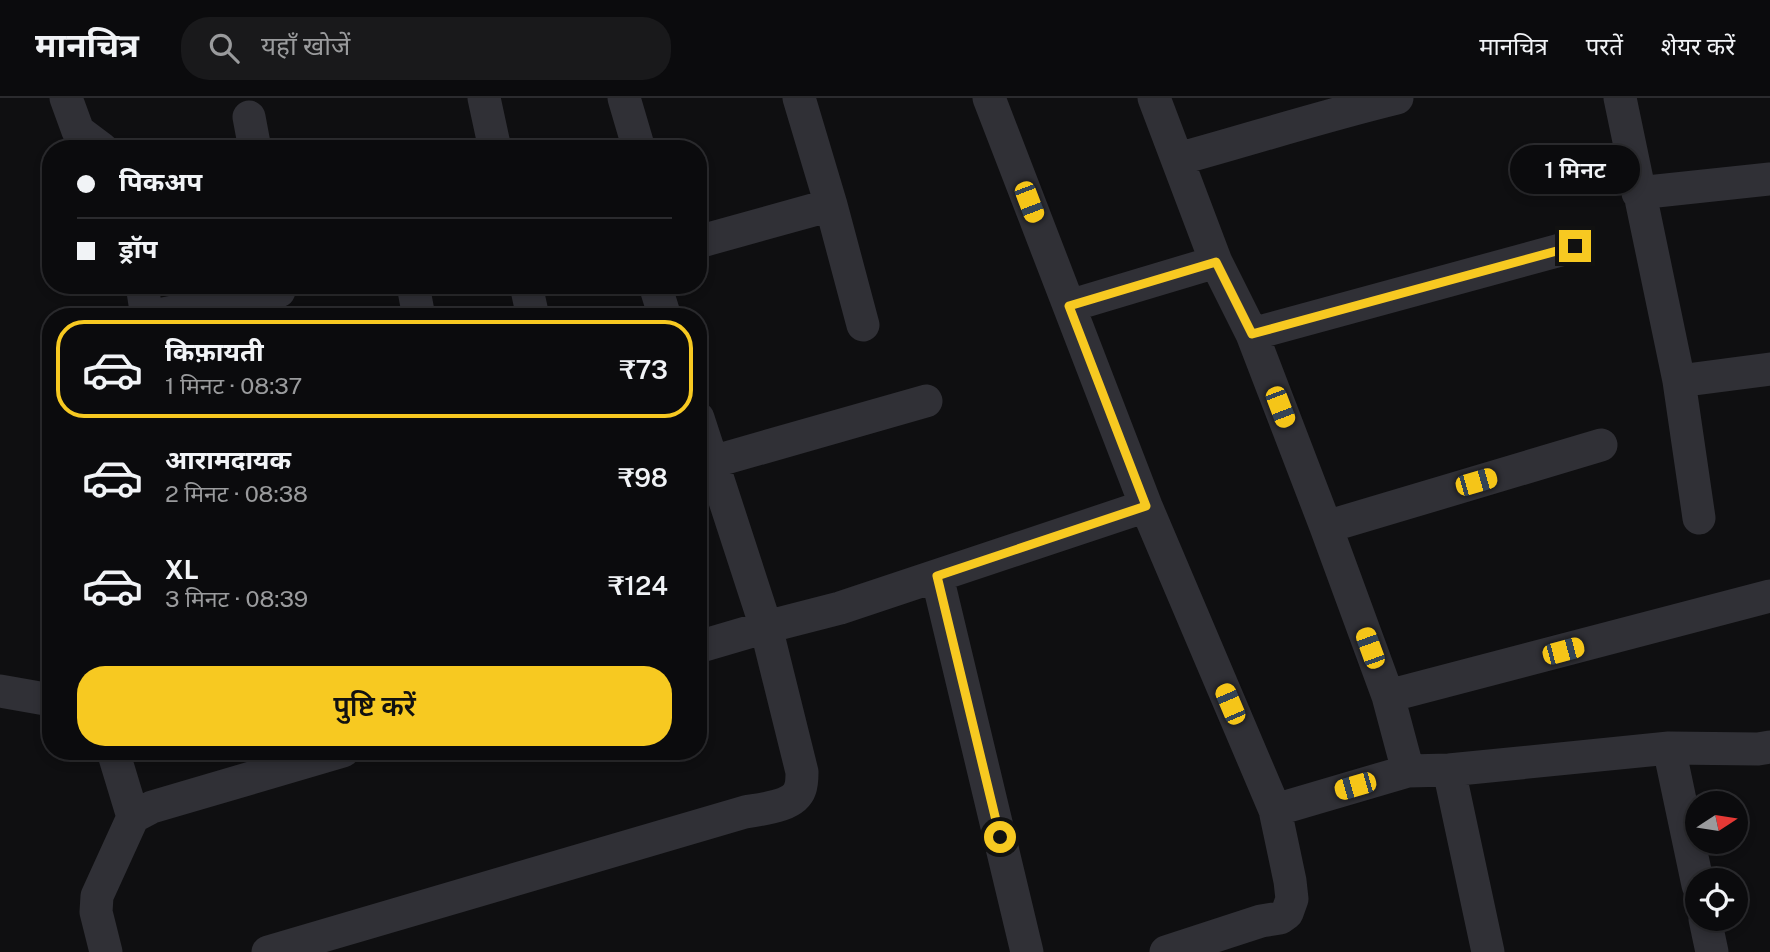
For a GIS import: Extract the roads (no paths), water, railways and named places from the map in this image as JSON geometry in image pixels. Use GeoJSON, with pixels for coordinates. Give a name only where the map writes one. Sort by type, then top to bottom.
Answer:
{"type":"FeatureCollection","features":[{"type":"Feature","properties":{"kind":"street"},"geometry":{"type":"LineString","coordinates":[[66,98],[79,131],[90,140]]}},
{"type":"Feature","properties":{"kind":"street"},"geometry":{"type":"LineString","coordinates":[[484,98],[493,140]]}},
{"type":"Feature","properties":{"kind":"street"},"geometry":{"type":"LineString","coordinates":[[624,98],[636,140]]}},
{"type":"Feature","properties":{"kind":"street"},"geometry":{"type":"LineString","coordinates":[[799,98],[863,325]]}},
{"type":"Feature","properties":{"kind":"street"},"geometry":{"type":"LineString","coordinates":[[989,98],[1146,506],[1275,810],[1290,881],[1292,899],[1287,912],[1280,918],[1261,921],[1166,952]]}},
{"type":"Feature","properties":{"kind":"street"},"geometry":{"type":"LineString","coordinates":[[1154,98],[1216,262],[1252,334],[1326,527],[1388,696],[1408,771]]}},
{"type":"Feature","properties":{"kind":"street"},"geometry":{"type":"LineString","coordinates":[[1178,159],[1396,98]]}},
{"type":"Feature","properties":{"kind":"street"},"geometry":{"type":"LineString","coordinates":[[1620,98],[1679,381],[1699,518]]}},
{"type":"Feature","properties":{"kind":"street"},"geometry":{"type":"LineString","coordinates":[[1639,193],[1770,179]]}},
{"type":"Feature","properties":{"kind":"street"},"geometry":{"type":"LineString","coordinates":[[707,239],[831,205]]}},
{"type":"Feature","properties":{"kind":"street"},"geometry":{"type":"LineString","coordinates":[[1252,334],[1575,246]]}},
{"type":"Feature","properties":{"kind":"street"},"geometry":{"type":"LineString","coordinates":[[1069,306],[1216,262]]}},
{"type":"Feature","properties":{"kind":"street"},"geometry":{"type":"LineString","coordinates":[[211,308],[280,298]]}},
{"type":"Feature","properties":{"kind":"street"},"geometry":{"type":"LineString","coordinates":[[1679,381],[1770,369]]}},
{"type":"Feature","properties":{"kind":"street"},"geometry":{"type":"LineString","coordinates":[[707,463],[926,401]]}},
{"type":"Feature","properties":{"kind":"street"},"geometry":{"type":"LineString","coordinates":[[1326,527],[1601,446]]}},
{"type":"Feature","properties":{"kind":"street"},"geometry":{"type":"LineString","coordinates":[[268,952],[745,812],[775,806],[791,800],[800,791],[802,772],[766,627],[707,469]]}},
{"type":"Feature","properties":{"kind":"street"},"geometry":{"type":"LineString","coordinates":[[707,644],[840,608],[1146,506]]}},
{"type":"Feature","properties":{"kind":"street"},"geometry":{"type":"LineString","coordinates":[[937,576],[1027,952]]}},
{"type":"Feature","properties":{"kind":"street"},"geometry":{"type":"LineString","coordinates":[[1388,696],[1770,596]]}},
{"type":"Feature","properties":{"kind":"street"},"geometry":{"type":"LineString","coordinates":[[0,691],[42,698]]}},
{"type":"Feature","properties":{"kind":"street"},"geometry":{"type":"LineString","coordinates":[[1275,810],[1408,771],[1449,770],[1669,748],[1770,747]]}},
{"type":"Feature","properties":{"kind":"street"},"geometry":{"type":"LineString","coordinates":[[1669,748],[1694,868]]}},
{"type":"Feature","properties":{"kind":"street"},"geometry":{"type":"LineString","coordinates":[[116,760],[133,817]]}},
{"type":"Feature","properties":{"kind":"street"},"geometry":{"type":"LineString","coordinates":[[106,952],[96,912],[97,896],[133,817],[152,807],[312,760]]}},
{"type":"Feature","properties":{"kind":"street"},"geometry":{"type":"LineString","coordinates":[[1449,770],[1488,952]]}},
{"type":"Feature","properties":{"kind":"street"},"geometry":{"type":"LineString","coordinates":[[1708,931],[1712,952]]}}]}
